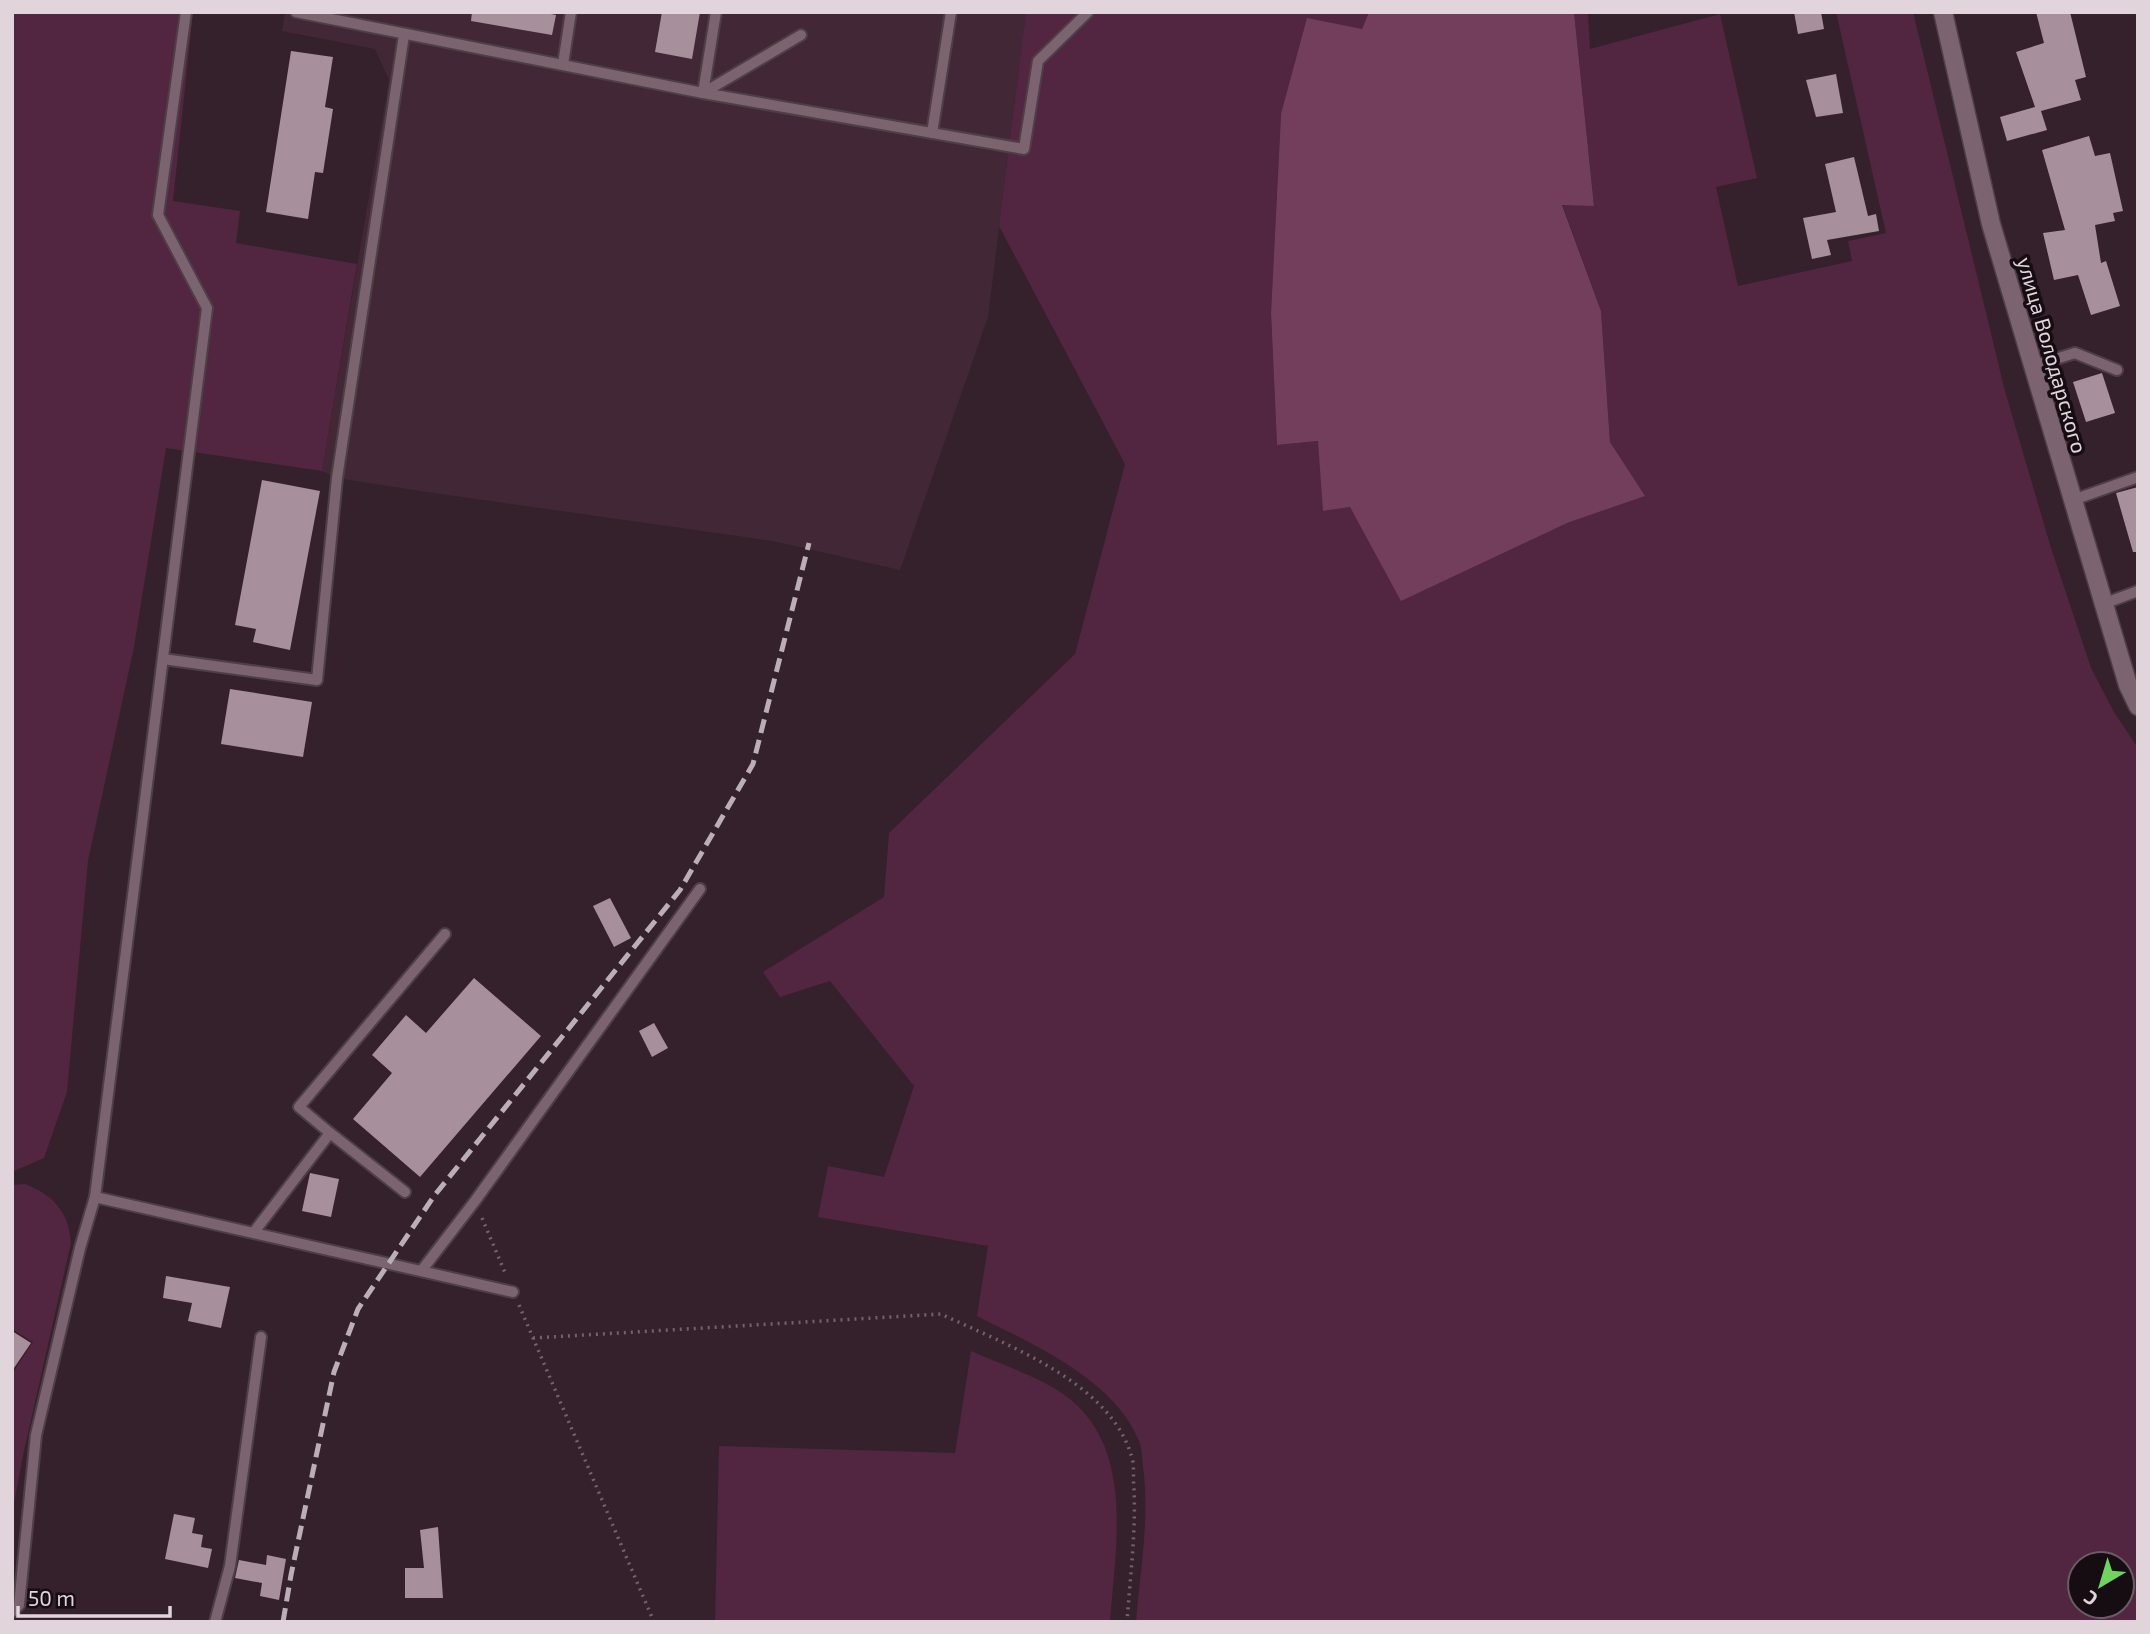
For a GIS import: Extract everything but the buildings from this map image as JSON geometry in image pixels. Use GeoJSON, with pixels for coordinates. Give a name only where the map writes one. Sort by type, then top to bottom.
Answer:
{"type":"FeatureCollection","features":[{"type":"Feature","properties":{"kind":"street","name":"улица Володарского"},"geometry":{"type":"LineString","coordinates":[[1943,12],[1991,224],[2103,604],[2128,685],[2138,706]]}},
{"type":"Feature","properties":{"kind":"lane"},"geometry":{"type":"LineString","coordinates":[[12,1612],[19,1605],[36,1435],[80,1248],[95,1197],[207,307],[158,215],[186,12]]}},
{"type":"Feature","properties":{"kind":"lane"},"geometry":{"type":"LineString","coordinates":[[296,12],[703,93],[1024,149],[1038,61],[1088,12]]}},
{"type":"Feature","properties":{"kind":"lane"},"geometry":{"type":"LineString","coordinates":[[563,64],[571,12]]}},
{"type":"Feature","properties":{"kind":"lane"},"geometry":{"type":"LineString","coordinates":[[703,93],[716,12]]}},
{"type":"Feature","properties":{"kind":"lane"},"geometry":{"type":"LineString","coordinates":[[932,133],[951,12]]}},
{"type":"Feature","properties":{"kind":"lane"},"geometry":{"type":"LineString","coordinates":[[163,659],[317,680],[337,478],[404,35]]}},
{"type":"Feature","properties":{"kind":"lane"},"geometry":{"type":"LineString","coordinates":[[703,93],[801,35]]}},
{"type":"Feature","properties":{"kind":"lane"},"geometry":{"type":"LineString","coordinates":[[2033,366],[2075,353],[2117,370]]}},
{"type":"Feature","properties":{"kind":"lane"},"geometry":{"type":"LineString","coordinates":[[2073,500],[2138,477]]}},
{"type":"Feature","properties":{"kind":"lane"},"geometry":{"type":"LineString","coordinates":[[2103,604],[2138,591]]}},
{"type":"Feature","properties":{"kind":"lane"},"geometry":{"type":"LineString","coordinates":[[422,1270],[475,1201],[700,889]]}},
{"type":"Feature","properties":{"kind":"lane"},"geometry":{"type":"LineString","coordinates":[[405,1192],[299,1107],[444,934]]}},
{"type":"Feature","properties":{"kind":"lane"},"geometry":{"type":"LineString","coordinates":[[254,1232],[330,1133]]}},
{"type":"Feature","properties":{"kind":"lane"},"geometry":{"type":"LineString","coordinates":[[95,1197],[513,1292]]}},
{"type":"Feature","properties":{"kind":"lane"},"geometry":{"type":"LineString","coordinates":[[215,1622],[230,1566],[261,1337]]}},
{"type":"Feature","properties":{"kind":"path"},"geometry":{"type":"LineString","coordinates":[[475,1201],[654,1622]]}},
{"type":"Feature","properties":{"kind":"path"},"geometry":{"type":"LineString","coordinates":[[533,1338],[941,1314],[1002,1343],[1062,1374],[1084,1391],[1101,1407],[1126,1445],[1133,1463],[1135,1516],[1127,1622]]}},
{"type":"Feature","properties":{"kind":"shaded area"},"geometry":{"type":"Polygon","coordinates":[[[12,12],[193,12],[173,201],[240,211],[236,243],[357,264],[322,471],[166,448],[134,647],[88,861],[67,1092],[44,1158],[12,1172],[12,12]]]}},
{"type":"Feature","properties":{"kind":"shaded area"},"geometry":{"type":"Polygon","coordinates":[[[285,12],[1026,12],[988,317],[900,570],[773,541],[420,491],[337,478],[322,471],[389,80],[375,49],[282,31],[285,12]]]}},
{"type":"Feature","properties":{"kind":"shaded area"},"geometry":{"type":"Polygon","coordinates":[[[1026,12],[1369,12],[1362,29],[1281,114],[1271,313],[1277,445],[1319,441],[1324,511],[1349,507],[1567,523],[1644,496],[1610,442],[1601,311],[1562,204],[1594,205],[1574,12],[1588,12],[1590,49],[1720,14],[1757,178],[1716,187],[1738,286],[1852,261],[1848,241],[1886,233],[1836,12],[1913,12],[2005,391],[2051,548],[2091,668],[2114,712],[2138,748],[2138,1622],[1136,1622],[1145,1525],[1145,1486],[1140,1444],[1127,1419],[1111,1399],[1069,1366],[977,1316],[988,1246],[818,1217],[828,1166],[884,1177],[914,1086],[830,981],[780,997],[763,972],[884,897],[889,833],[1075,654],[1125,464],[999,226],[1026,12]]]}},
{"type":"Feature","properties":{"kind":"shaded area"},"geometry":{"type":"Polygon","coordinates":[[[1369,12],[1574,12],[1594,206],[1562,205],[1601,311],[1610,442],[1645,496],[1567,523],[1401,601],[1350,507],[1323,511],[1318,441],[1277,445],[1271,313],[1281,114],[1307,18],[1362,29],[1369,12]]]}},
{"type":"Feature","properties":{"kind":"shaded area"},"geometry":{"type":"Polygon","coordinates":[[[25,1184],[44,1194],[58,1206],[67,1223],[71,1243],[12,1513],[12,1374],[33,1342],[12,1329],[12,1185],[25,1184]]]}},
{"type":"Feature","properties":{"kind":"shaded area"},"geometry":{"type":"Polygon","coordinates":[[[971,1351],[1054,1388],[1080,1409],[1099,1434],[1110,1462],[1117,1525],[1110,1622],[715,1622],[719,1446],[955,1453],[971,1351]]]}},
{"type":"Feature","properties":{"kind":"railway"},"geometry":{"type":"LineString","coordinates":[[283,1622],[334,1372],[358,1309],[434,1196],[680,890],[753,764],[809,543]]}}]}
